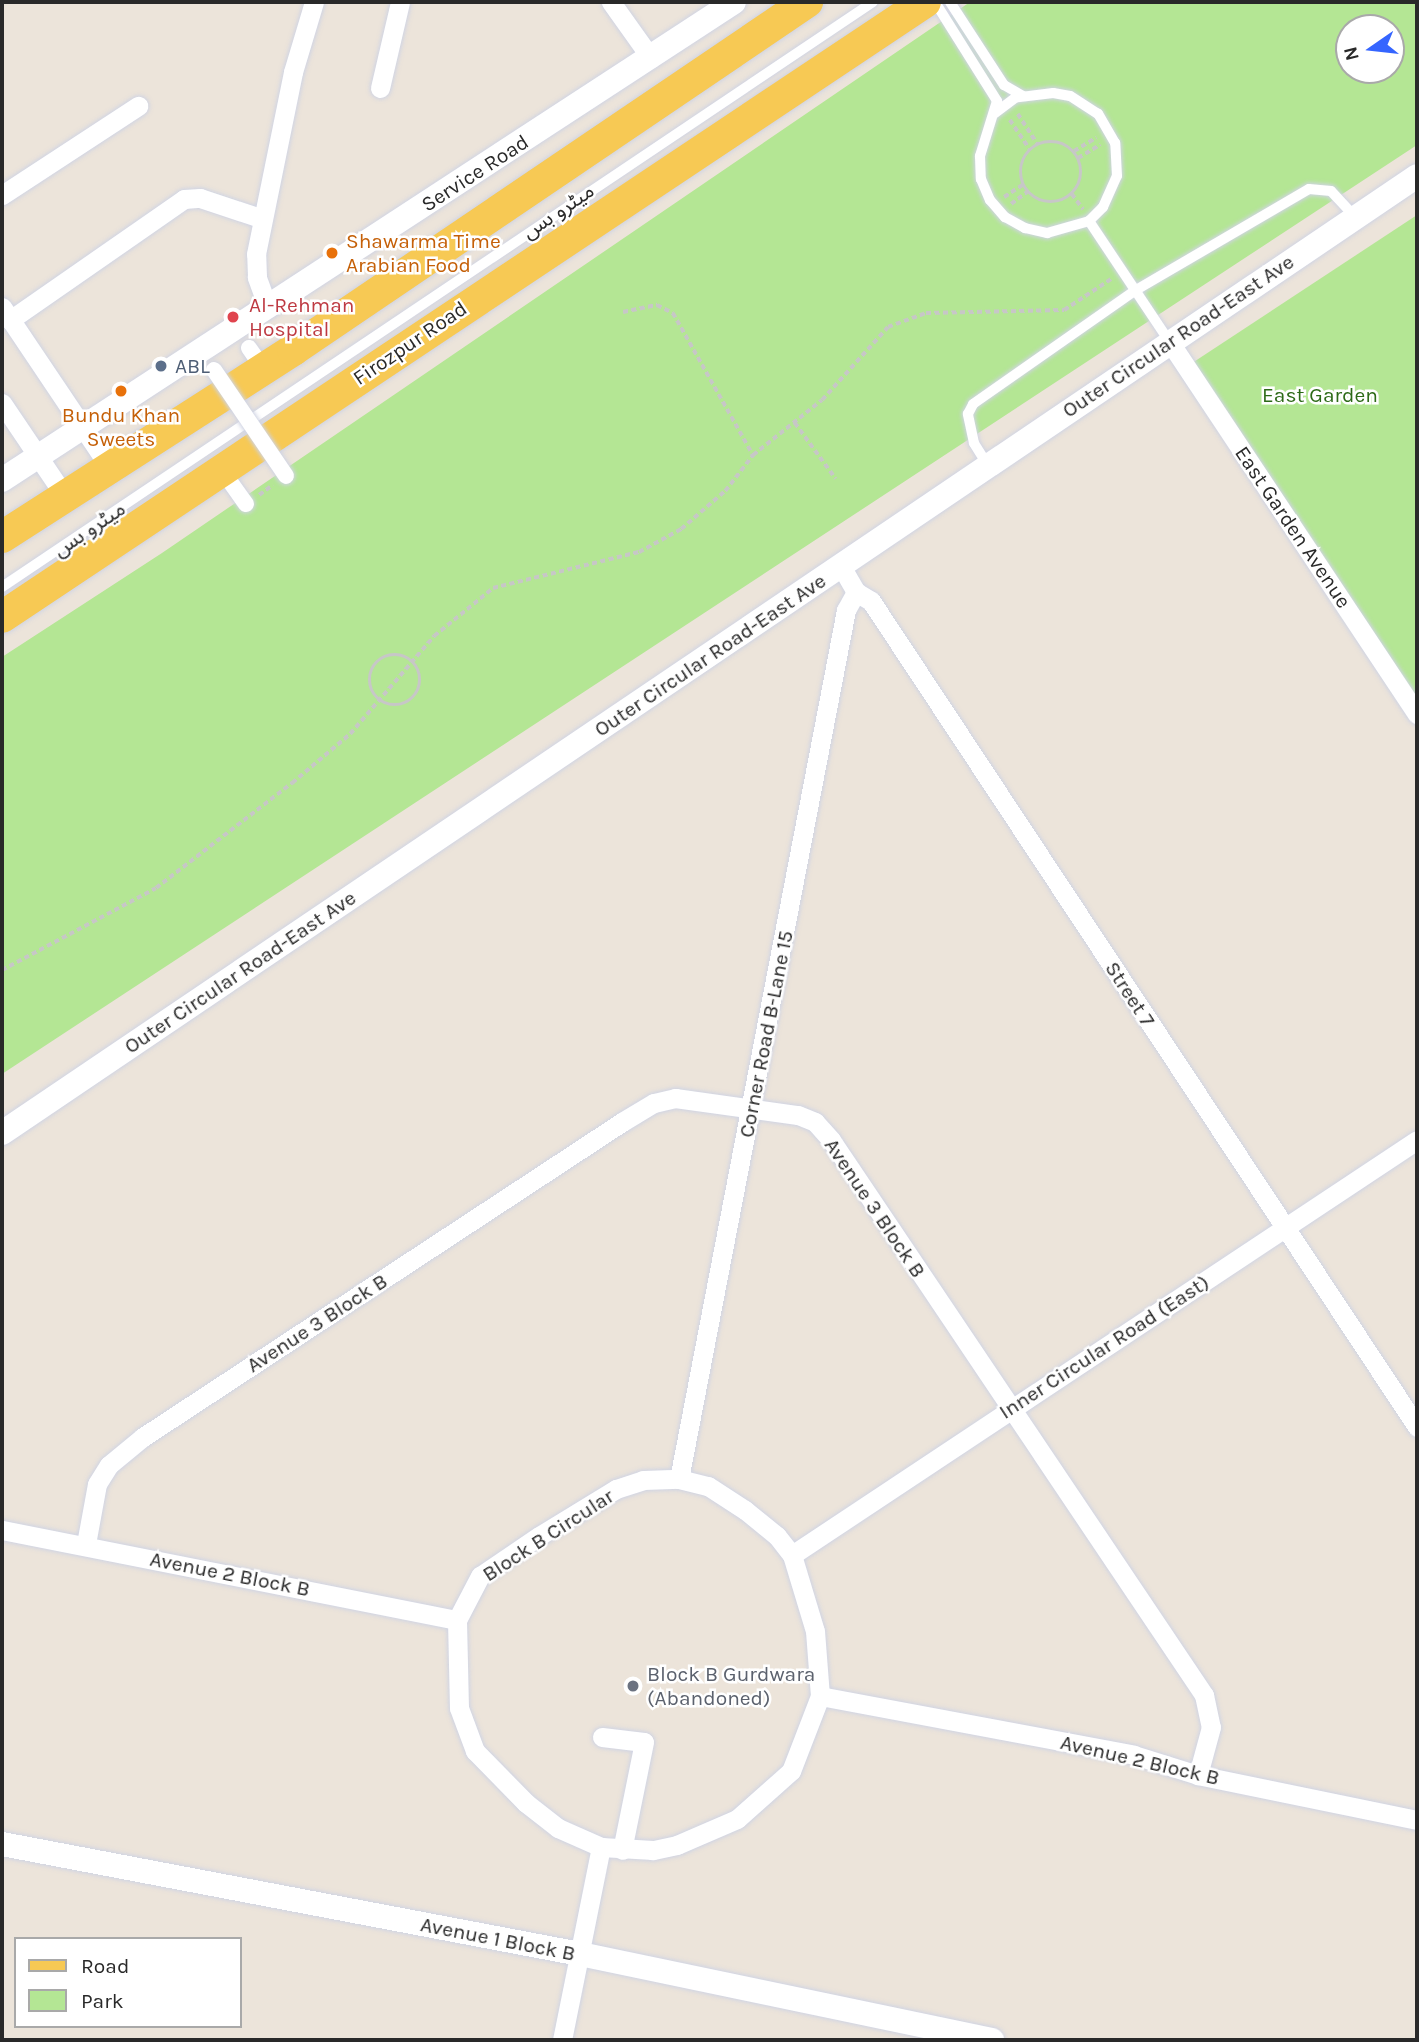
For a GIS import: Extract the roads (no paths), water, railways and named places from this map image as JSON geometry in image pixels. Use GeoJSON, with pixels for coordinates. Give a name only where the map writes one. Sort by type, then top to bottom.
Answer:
{"type":"FeatureCollection","features":[{"type":"Feature","properties":{"kind":"main road"},"geometry":{"type":"LineString","coordinates":[[2,537],[109,467],[256,358],[807,2]]}},
{"type":"Feature","properties":{"kind":"main road","name":"Firozpur Road"},"geometry":{"type":"LineString","coordinates":[[2,617],[925,2]]}},
{"type":"Feature","properties":{"kind":"street"},"geometry":{"type":"LineString","coordinates":[[268,308],[257,277],[263,219],[293,72],[314,2]]}},
{"type":"Feature","properties":{"kind":"street"},"geometry":{"type":"LineString","coordinates":[[380,88],[400,2]]}},
{"type":"Feature","properties":{"kind":"street"},"geometry":{"type":"LineString","coordinates":[[611,2],[651,58]]}},
{"type":"Feature","properties":{"kind":"street","name":"Service Road"},"geometry":{"type":"LineString","coordinates":[[2,480],[734,2]]}},
{"type":"Feature","properties":{"kind":"street"},"geometry":{"type":"LineString","coordinates":[[2,195],[138,106]]}},
{"type":"Feature","properties":{"kind":"street","name":"Outer Circular Road-East Ave"},"geometry":{"type":"LineString","coordinates":[[2,1133],[841,566],[987,464],[1417,176]]}},
{"type":"Feature","properties":{"kind":"street"},"geometry":{"type":"LineString","coordinates":[[109,467],[6,314],[184,199],[200,198],[263,219]]}},
{"type":"Feature","properties":{"kind":"street","name":"East Garden Avenue"},"geometry":{"type":"LineString","coordinates":[[1169,341],[1417,714]]}},
{"type":"Feature","properties":{"kind":"street"},"geometry":{"type":"LineString","coordinates":[[214,370],[286,476]]}},
{"type":"Feature","properties":{"kind":"street"},"geometry":{"type":"LineString","coordinates":[[2,403],[64,495]]}},
{"type":"Feature","properties":{"kind":"street"},"geometry":{"type":"LineString","coordinates":[[221,469],[246,504]]}},
{"type":"Feature","properties":{"kind":"street","name":"Street 7"},"geometry":{"type":"LineString","coordinates":[[841,566],[856,592],[871,601],[1417,1426]]}},
{"type":"Feature","properties":{"kind":"street","name":"Corner Road B-Lane 15"},"geometry":{"type":"LineString","coordinates":[[679,1479],[846,610],[856,592]]}},
{"type":"Feature","properties":{"kind":"street","name":"Avenue 3 Block B"},"geometry":{"type":"LineString","coordinates":[[86,1544],[97,1484],[109,1465],[143,1437],[622,1122],[654,1103],[675,1098],[752,1107],[815,1122],[831,1140],[1009,1410],[1203,1695],[1211,1727],[1198,1775]]}},
{"type":"Feature","properties":{"kind":"street","name":"Inner Circular Road (East)"},"geometry":{"type":"LineString","coordinates":[[792,1555],[1417,1140]]}},
{"type":"Feature","properties":{"kind":"street","name":"Block B Circular"},"geometry":{"type":"LineString","coordinates":[[679,1479],[708,1486],[745,1510],[777,1536],[792,1555],[815,1631],[820,1696],[791,1771],[765,1798],[737,1819],[677,1845],[622,1850],[601,1847],[558,1828],[526,1803],[475,1751],[459,1708],[457,1620],[480,1576],[539,1536],[616,1489],[643,1480],[679,1479]]}},
{"type":"Feature","properties":{"kind":"street","name":"Avenue 2 Block B"},"geometry":{"type":"LineString","coordinates":[[2,1530],[86,1544],[457,1620]]}},
{"type":"Feature","properties":{"kind":"street","name":"Avenue 2 Block B"},"geometry":{"type":"LineString","coordinates":[[820,1696],[1134,1755],[1198,1775],[1417,1820]]}},
{"type":"Feature","properties":{"kind":"street"},"geometry":{"type":"LineString","coordinates":[[602,1737],[644,1742],[622,1850]]}},
{"type":"Feature","properties":{"kind":"street","name":"Avenue 1 Block B"},"geometry":{"type":"LineString","coordinates":[[2,1844],[580,1954],[992,2040]]}},
{"type":"Feature","properties":{"kind":"street"},"geometry":{"type":"LineString","coordinates":[[562,2040],[601,1847]]}},
{"type":"Feature","properties":{"kind":"lane","name":"میٹرو بس"},"geometry":{"type":"LineString","coordinates":[[2,587],[873,2]]}},
{"type":"Feature","properties":{"kind":"lane"},"geometry":{"type":"LineString","coordinates":[[935,2],[1002,107]]}},
{"type":"Feature","properties":{"kind":"lane"},"geometry":{"type":"LineString","coordinates":[[950,2],[1004,85],[1023,96]]}},
{"type":"Feature","properties":{"kind":"lane"},"geometry":{"type":"LineString","coordinates":[[1023,96],[1070,96],[1098,114],[1111,133],[1117,176],[1107,200],[1089,221],[1047,233],[1025,228],[997,208],[981,178],[979,156],[1002,107],[1023,96]]}},
{"type":"Feature","properties":{"kind":"lane"},"geometry":{"type":"LineString","coordinates":[[987,464],[974,443],[968,414],[973,404],[1136,290],[1309,189],[1331,191],[1355,217]]}},
{"type":"Feature","properties":{"kind":"lane"},"geometry":{"type":"LineString","coordinates":[[1089,221],[1169,341]]}},
{"type":"Feature","properties":{"kind":"place","name":"Shawarma Time Arabian Food"},"geometry":{"type":"Point","coordinates":[332,253]}},
{"type":"Feature","properties":{"kind":"place","name":"Al-Rehman Hospital"},"geometry":{"type":"Point","coordinates":[233,317]}},
{"type":"Feature","properties":{"kind":"place","name":"ABL"},"geometry":{"type":"Point","coordinates":[161,366]}},
{"type":"Feature","properties":{"kind":"place","name":"Bundu Khan Sweets"},"geometry":{"type":"Point","coordinates":[121,391]}},
{"type":"Feature","properties":{"kind":"place","name":"Block B Gurdwara (Abandoned)"},"geometry":{"type":"Point","coordinates":[633,1686]}},
{"type":"Feature","properties":{"kind":"park label","name":"East Garden"},"geometry":{"type":"Point","coordinates":[1320,395]}}]}
